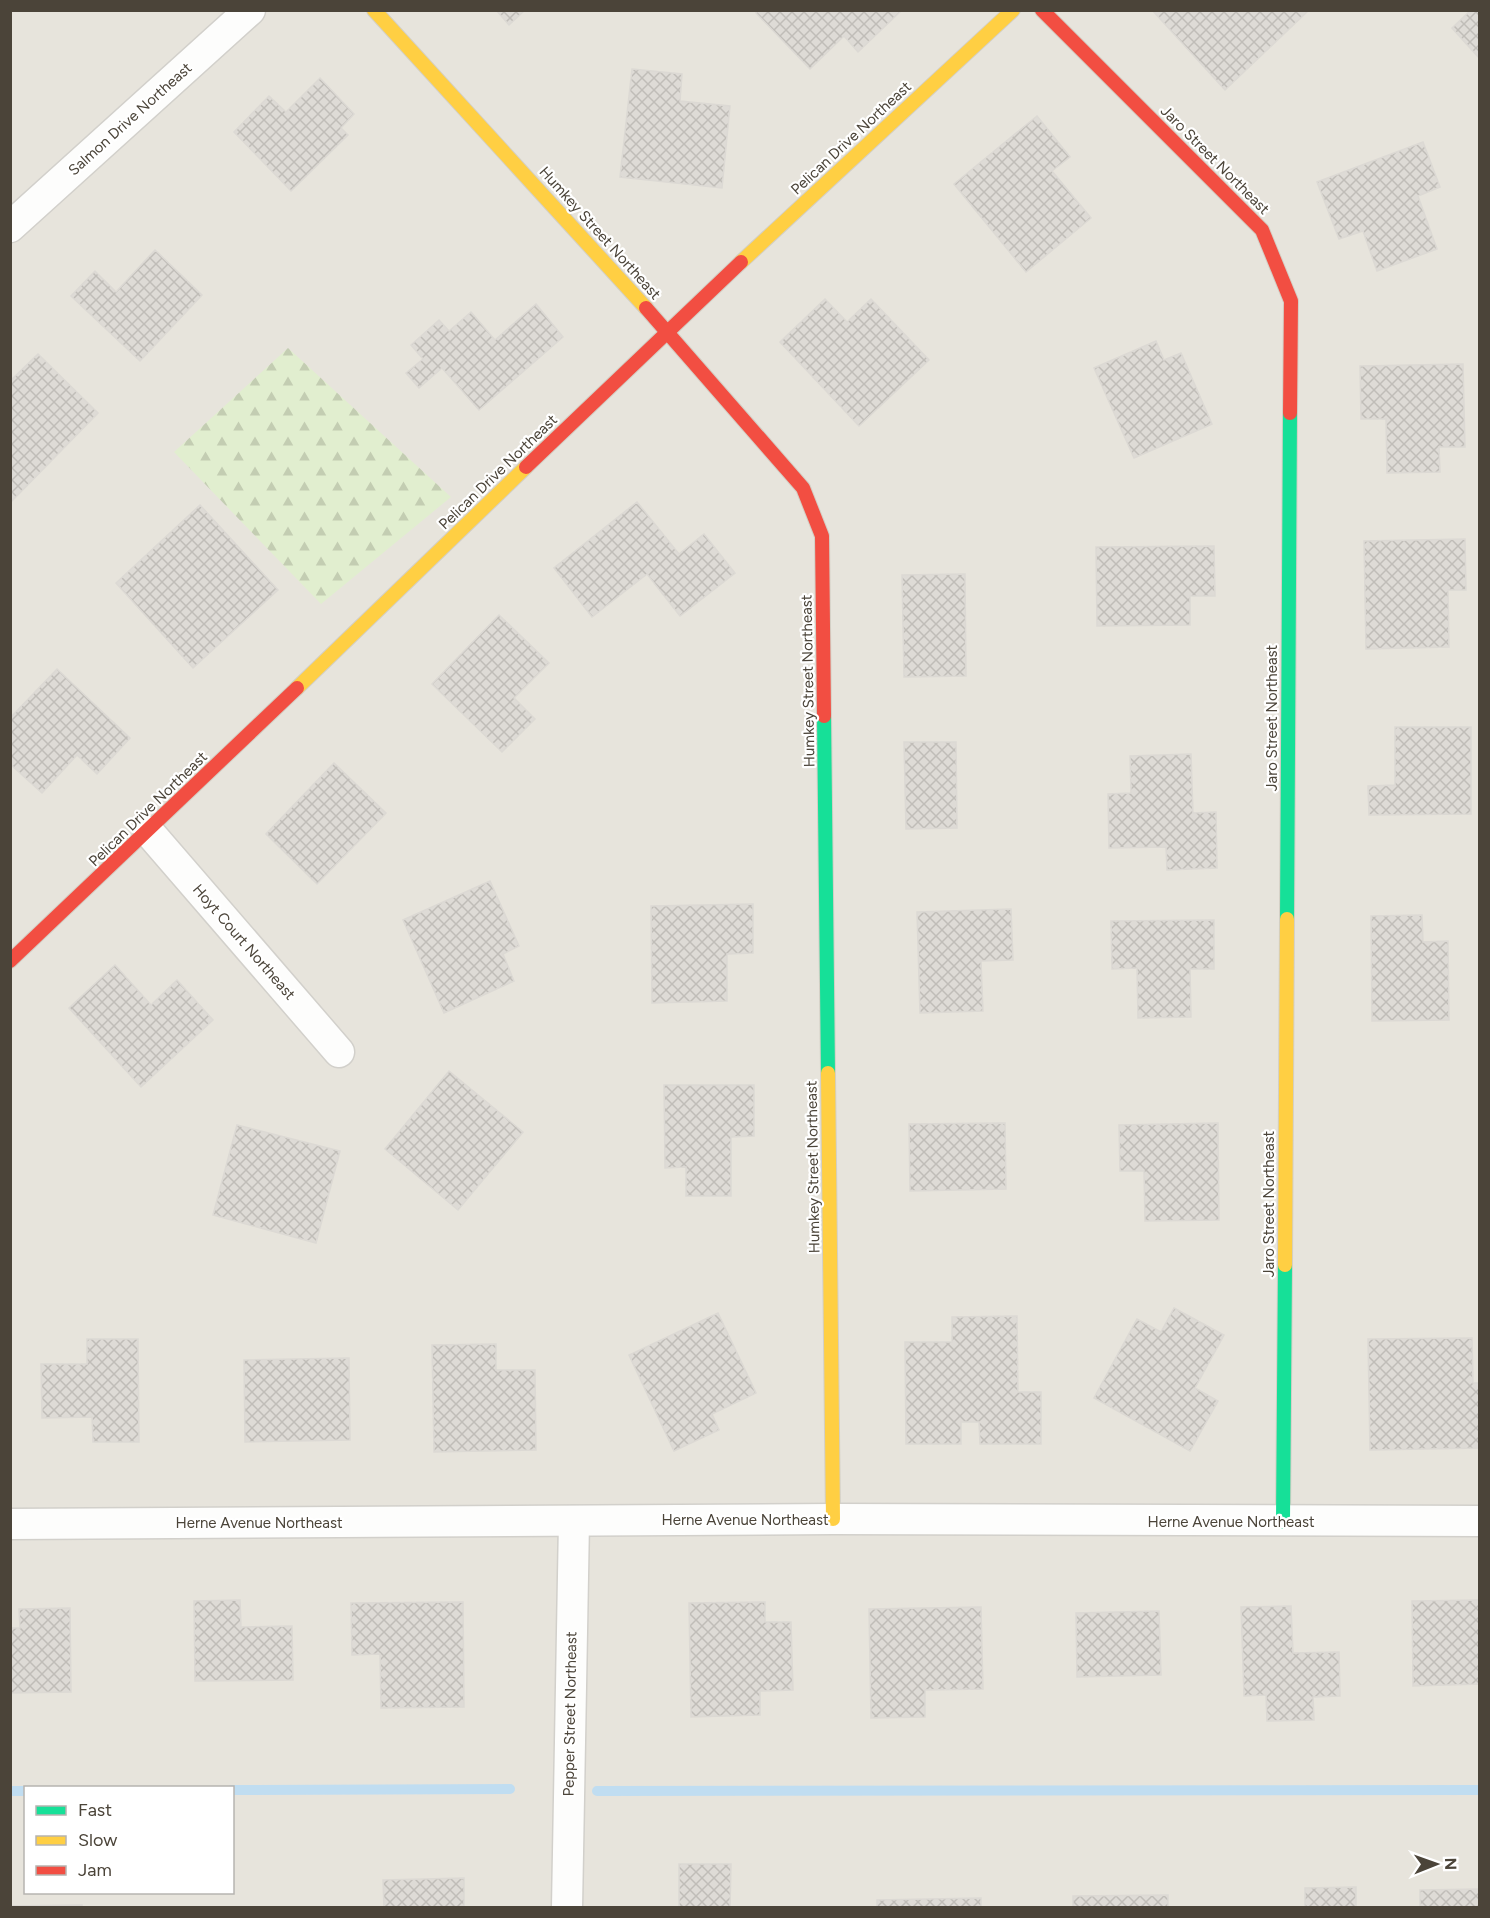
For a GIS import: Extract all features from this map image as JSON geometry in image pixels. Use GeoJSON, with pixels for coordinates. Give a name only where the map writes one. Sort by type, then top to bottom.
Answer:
{"type":"FeatureCollection","features":[{"type":"Feature","properties":{"kind":"street","name":"Salmon Drive Northeast"},"geometry":{"type":"LineString","coordinates":[[10,227],[250,10]]}},
{"type":"Feature","properties":{"kind":"street","name":"Humkey Street Northeast"},"geometry":{"type":"LineString","coordinates":[[374,10],[667,331],[802,488],[822,536],[833,1520]]}},
{"type":"Feature","properties":{"kind":"street","name":"Pelican Drive Northeast"},"geometry":{"type":"LineString","coordinates":[[10,961],[149,832],[667,331],[1013,10]]}},
{"type":"Feature","properties":{"kind":"street","name":"Jaro Street Northeast"},"geometry":{"type":"LineString","coordinates":[[1042,10],[1262,230],[1291,301],[1283,1522]]}},
{"type":"Feature","properties":{"kind":"street","name":"Hoyt Court Northeast"},"geometry":{"type":"LineString","coordinates":[[149,832],[339,1052]]}},
{"type":"Feature","properties":{"kind":"street","name":"Herne Avenue Northeast"},"geometry":{"type":"LineString","coordinates":[[10,1524],[833,1520],[1479,1521]]}},
{"type":"Feature","properties":{"kind":"street","name":"Pepper Street Northeast"},"geometry":{"type":"LineString","coordinates":[[567,1908],[574,1521]]}},
{"type":"Feature","properties":{"kind":"shaded area"},"geometry":{"type":"Polygon","coordinates":[[[11,11],[1479,11],[1479,1907],[11,1908],[11,11]]]}},
{"type":"Feature","properties":{"kind":"green space"},"geometry":{"type":"Polygon","coordinates":[[[288,348],[451,497],[321,604],[174,452],[288,348]]]}},
{"type":"Feature","properties":{"kind":"building"},"geometry":{"type":"Polygon","coordinates":[[[496,10],[525,10],[509,25],[496,10]]]}},
{"type":"Feature","properties":{"kind":"building"},"geometry":{"type":"Polygon","coordinates":[[[758,10],[902,10],[858,52],[844,36],[810,69],[756,13],[758,10]]]}},
{"type":"Feature","properties":{"kind":"building"},"geometry":{"type":"Polygon","coordinates":[[[1152,10],[1309,10],[1225,90],[1152,10]]]}},
{"type":"Feature","properties":{"kind":"building"},"geometry":{"type":"Polygon","coordinates":[[[1471,10],[1480,10],[1480,59],[1452,28],[1471,10]]]}},
{"type":"Feature","properties":{"kind":"building"},"geometry":{"type":"Polygon","coordinates":[[[632,69],[682,74],[680,101],[730,106],[722,188],[620,177],[632,69]]]}},
{"type":"Feature","properties":{"kind":"building"},"geometry":{"type":"Polygon","coordinates":[[[320,78],[354,114],[341,128],[348,135],[291,191],[234,132],[269,96],[286,112],[320,78]]]}},
{"type":"Feature","properties":{"kind":"building"},"geometry":{"type":"Polygon","coordinates":[[[1037,116],[1070,157],[1052,171],[1091,218],[1026,272],[954,184],[1037,116]]]}},
{"type":"Feature","properties":{"kind":"building"},"geometry":{"type":"Polygon","coordinates":[[[1423,142],[1440,187],[1418,196],[1437,249],[1377,271],[1363,231],[1339,239],[1317,182],[1423,142]]]}},
{"type":"Feature","properties":{"kind":"building"},"geometry":{"type":"Polygon","coordinates":[[[155,250],[202,295],[140,361],[71,296],[95,271],[116,292],[155,250]]]}},
{"type":"Feature","properties":{"kind":"building"},"geometry":{"type":"Polygon","coordinates":[[[825,299],[847,322],[871,299],[929,360],[859,426],[780,342],[825,299]]]}},
{"type":"Feature","properties":{"kind":"building"},"geometry":{"type":"Polygon","coordinates":[[[536,304],[563,337],[479,410],[442,368],[419,388],[406,373],[423,359],[411,345],[439,320],[449,331],[471,312],[495,340],[536,304]]]}},
{"type":"Feature","properties":{"kind":"building"},"geometry":{"type":"Polygon","coordinates":[[[1156,341],[1164,360],[1181,353],[1212,424],[1134,458],[1094,368],[1156,341]]]}},
{"type":"Feature","properties":{"kind":"building"},"geometry":{"type":"Polygon","coordinates":[[[38,354],[98,413],[11,502],[10,381],[38,354]]]}},
{"type":"Feature","properties":{"kind":"building"},"geometry":{"type":"Polygon","coordinates":[[[1463,364],[1465,447],[1439,447],[1440,472],[1387,473],[1386,419],[1361,419],[1360,366],[1463,364]]]}},
{"type":"Feature","properties":{"kind":"building"},"geometry":{"type":"Polygon","coordinates":[[[637,502],[679,554],[704,534],[735,573],[680,616],[647,574],[592,617],[554,568],[637,502]]]}},
{"type":"Feature","properties":{"kind":"building"},"geometry":{"type":"Polygon","coordinates":[[[200,505],[278,590],[193,668],[116,583],[200,505]]]}},
{"type":"Feature","properties":{"kind":"building"},"geometry":{"type":"Polygon","coordinates":[[[1465,539],[1466,590],[1448,590],[1449,647],[1366,649],[1364,541],[1465,539]]]}},
{"type":"Feature","properties":{"kind":"building"},"geometry":{"type":"Polygon","coordinates":[[[1214,546],[1215,596],[1190,596],[1190,625],[1097,626],[1096,547],[1214,546]]]}},
{"type":"Feature","properties":{"kind":"building"},"geometry":{"type":"Polygon","coordinates":[[[965,574],[966,676],[904,677],[902,575],[965,574]]]}},
{"type":"Feature","properties":{"kind":"building"},"geometry":{"type":"Polygon","coordinates":[[[499,615],[549,663],[514,698],[535,719],[502,752],[432,684],[499,615]]]}},
{"type":"Feature","properties":{"kind":"building"},"geometry":{"type":"Polygon","coordinates":[[[57,669],[130,738],[97,774],[77,755],[42,793],[10,764],[10,718],[57,669]]]}},
{"type":"Feature","properties":{"kind":"building"},"geometry":{"type":"Polygon","coordinates":[[[1395,727],[1471,727],[1471,814],[1369,815],[1368,786],[1395,785],[1395,727]]]}},
{"type":"Feature","properties":{"kind":"building"},"geometry":{"type":"Polygon","coordinates":[[[904,742],[956,742],[957,828],[906,829],[904,742]]]}},
{"type":"Feature","properties":{"kind":"building"},"geometry":{"type":"Polygon","coordinates":[[[1191,754],[1193,813],[1216,812],[1217,868],[1167,870],[1166,847],[1109,848],[1108,794],[1131,793],[1130,756],[1191,754]]]}},
{"type":"Feature","properties":{"kind":"building"},"geometry":{"type":"Polygon","coordinates":[[[334,763],[386,813],[317,884],[266,834],[334,763]]]}},
{"type":"Feature","properties":{"kind":"building"},"geometry":{"type":"Polygon","coordinates":[[[490,881],[519,946],[503,954],[514,981],[444,1013],[403,920],[490,881]]]}},
{"type":"Feature","properties":{"kind":"building"},"geometry":{"type":"Polygon","coordinates":[[[753,904],[753,953],[727,954],[727,1001],[652,1003],[651,906],[753,904]]]}},
{"type":"Feature","properties":{"kind":"building"},"geometry":{"type":"Polygon","coordinates":[[[1011,909],[1013,960],[981,961],[983,1011],[920,1013],[917,912],[1011,909]]]}},
{"type":"Feature","properties":{"kind":"building"},"geometry":{"type":"Polygon","coordinates":[[[1422,915],[1423,942],[1448,941],[1449,1020],[1372,1021],[1371,916],[1422,915]]]}},
{"type":"Feature","properties":{"kind":"building"},"geometry":{"type":"Polygon","coordinates":[[[1214,920],[1214,969],[1190,969],[1191,1017],[1138,1018],[1137,968],[1112,969],[1111,921],[1214,920]]]}},
{"type":"Feature","properties":{"kind":"building"},"geometry":{"type":"Polygon","coordinates":[[[115,965],[151,1005],[177,980],[213,1020],[141,1087],[69,1008],[115,965]]]}},
{"type":"Feature","properties":{"kind":"building"},"geometry":{"type":"Polygon","coordinates":[[[449,1071],[523,1132],[458,1210],[385,1149],[449,1071]]]}},
{"type":"Feature","properties":{"kind":"building"},"geometry":{"type":"Polygon","coordinates":[[[664,1085],[754,1085],[754,1136],[731,1137],[731,1196],[686,1196],[686,1167],[665,1168],[664,1085]]]}},
{"type":"Feature","properties":{"kind":"building"},"geometry":{"type":"Polygon","coordinates":[[[1005,1123],[1006,1189],[910,1191],[909,1124],[1005,1123]]]}},
{"type":"Feature","properties":{"kind":"building"},"geometry":{"type":"Polygon","coordinates":[[[1218,1123],[1219,1220],[1145,1221],[1144,1171],[1120,1171],[1119,1125],[1218,1123]]]}},
{"type":"Feature","properties":{"kind":"building"},"geometry":{"type":"Polygon","coordinates":[[[237,1125],[340,1151],[316,1243],[213,1215],[237,1125]]]}},
{"type":"Feature","properties":{"kind":"building"},"geometry":{"type":"Polygon","coordinates":[[[1174,1308],[1224,1335],[1195,1388],[1218,1401],[1190,1451],[1094,1398],[1137,1319],[1161,1332],[1174,1308]]]}},
{"type":"Feature","properties":{"kind":"building"},"geometry":{"type":"Polygon","coordinates":[[[718,1313],[756,1393],[712,1414],[719,1430],[674,1451],[629,1355],[718,1313]]]}},
{"type":"Feature","properties":{"kind":"building"},"geometry":{"type":"Polygon","coordinates":[[[1017,1316],[1018,1392],[1041,1392],[1041,1444],[980,1444],[979,1422],[961,1422],[961,1444],[906,1444],[905,1342],[952,1342],[952,1317],[1017,1316]]]}},
{"type":"Feature","properties":{"kind":"building"},"geometry":{"type":"Polygon","coordinates":[[[1472,1338],[1473,1383],[1480,1383],[1480,1448],[1370,1450],[1368,1339],[1472,1338]]]}},
{"type":"Feature","properties":{"kind":"building"},"geometry":{"type":"Polygon","coordinates":[[[87,1339],[138,1339],[139,1442],[93,1442],[92,1417],[42,1418],[41,1364],[87,1364],[87,1339]]]}},
{"type":"Feature","properties":{"kind":"building"},"geometry":{"type":"Polygon","coordinates":[[[496,1344],[496,1370],[535,1370],[536,1450],[434,1452],[432,1345],[496,1344]]]}},
{"type":"Feature","properties":{"kind":"building"},"geometry":{"type":"Polygon","coordinates":[[[349,1358],[350,1440],[245,1442],[244,1360],[349,1358]]]}},
{"type":"Feature","properties":{"kind":"building"},"geometry":{"type":"Polygon","coordinates":[[[240,1600],[241,1627],[292,1626],[293,1680],[195,1681],[194,1601],[240,1600]]]}},
{"type":"Feature","properties":{"kind":"building"},"geometry":{"type":"Polygon","coordinates":[[[1480,1600],[1480,1684],[1413,1686],[1412,1601],[1480,1600]]]}},
{"type":"Feature","properties":{"kind":"building"},"geometry":{"type":"Polygon","coordinates":[[[463,1602],[464,1707],[381,1708],[380,1654],[352,1655],[351,1603],[463,1602]]]}},
{"type":"Feature","properties":{"kind":"building"},"geometry":{"type":"Polygon","coordinates":[[[765,1602],[765,1622],[791,1622],[793,1690],[760,1691],[760,1715],[691,1717],[689,1603],[765,1602]]]}},
{"type":"Feature","properties":{"kind":"building"},"geometry":{"type":"Polygon","coordinates":[[[1291,1606],[1293,1653],[1339,1652],[1340,1696],[1313,1697],[1314,1720],[1267,1721],[1266,1695],[1244,1696],[1241,1607],[1291,1606]]]}},
{"type":"Feature","properties":{"kind":"building"},"geometry":{"type":"Polygon","coordinates":[[[981,1607],[983,1689],[925,1690],[925,1717],[871,1718],[869,1609],[981,1607]]]}},
{"type":"Feature","properties":{"kind":"building"},"geometry":{"type":"Polygon","coordinates":[[[70,1608],[71,1692],[10,1693],[10,1628],[20,1628],[19,1609],[70,1608]]]}},
{"type":"Feature","properties":{"kind":"building"},"geometry":{"type":"Polygon","coordinates":[[[1159,1611],[1161,1675],[1077,1677],[1076,1613],[1159,1611]]]}},
{"type":"Feature","properties":{"kind":"building"},"geometry":{"type":"Polygon","coordinates":[[[679,1864],[731,1864],[730,1908],[679,1908],[679,1864]]]}},
{"type":"Feature","properties":{"kind":"building"},"geometry":{"type":"Polygon","coordinates":[[[464,1878],[464,1908],[384,1908],[383,1880],[464,1878]]]}},
{"type":"Feature","properties":{"kind":"building"},"geometry":{"type":"Polygon","coordinates":[[[1356,1887],[1356,1908],[1305,1908],[1305,1888],[1356,1887]]]}},
{"type":"Feature","properties":{"kind":"building"},"geometry":{"type":"Polygon","coordinates":[[[1480,1889],[1480,1908],[1420,1908],[1420,1890],[1480,1889]]]}},
{"type":"Feature","properties":{"kind":"building"},"geometry":{"type":"Polygon","coordinates":[[[1168,1895],[1168,1908],[1073,1908],[1073,1896],[1168,1895]]]}},
{"type":"Feature","properties":{"kind":"building"},"geometry":{"type":"Polygon","coordinates":[[[981,1898],[981,1908],[877,1908],[877,1900],[981,1898]]]}},
{"type":"Feature","properties":{"kind":"building"},"geometry":{"type":"Polygon","coordinates":[[[82,1905],[82,1908],[10,1908],[10,1906],[82,1905]]]}},
{"type":"Feature","properties":{"kind":"waterway"},"geometry":{"type":"LineString","coordinates":[[234,1790],[510,1789]]}},
{"type":"Feature","properties":{"kind":"waterway"},"geometry":{"type":"LineString","coordinates":[[597,1791],[1480,1790]]}},
{"type":"Feature","properties":{"kind":"waterway"},"geometry":{"type":"LineString","coordinates":[[10,1791],[24,1791]]}},
{"type":"Feature","properties":{"kind":"traffic: fast"},"geometry":{"type":"LineString","coordinates":[[1287,919],[1290,413]]}},
{"type":"Feature","properties":{"kind":"traffic: fast"},"geometry":{"type":"LineString","coordinates":[[824,716],[828,1073]]}},
{"type":"Feature","properties":{"kind":"traffic: fast"},"geometry":{"type":"LineString","coordinates":[[1283,1522],[1285,1265]]}},
{"type":"Feature","properties":{"kind":"traffic: slow"},"geometry":{"type":"LineString","coordinates":[[374,10],[646,308]]}},
{"type":"Feature","properties":{"kind":"traffic: slow"},"geometry":{"type":"LineString","coordinates":[[741,262],[1013,10]]}},
{"type":"Feature","properties":{"kind":"traffic: slow"},"geometry":{"type":"LineString","coordinates":[[297,688],[526,467]]}},
{"type":"Feature","properties":{"kind":"traffic: slow"},"geometry":{"type":"LineString","coordinates":[[1285,1265],[1287,919]]}},
{"type":"Feature","properties":{"kind":"traffic: slow"},"geometry":{"type":"LineString","coordinates":[[828,1073],[833,1519]]}},
{"type":"Feature","properties":{"kind":"traffic: jam"},"geometry":{"type":"LineString","coordinates":[[1042,10],[1262,230],[1291,301],[1290,413]]}},
{"type":"Feature","properties":{"kind":"traffic: jam"},"geometry":{"type":"LineString","coordinates":[[526,467],[741,262]]}},
{"type":"Feature","properties":{"kind":"traffic: jam"},"geometry":{"type":"LineString","coordinates":[[646,308],[803,488],[822,536],[824,716]]}},
{"type":"Feature","properties":{"kind":"traffic: jam"},"geometry":{"type":"LineString","coordinates":[[10,961],[297,688]]}}]}
